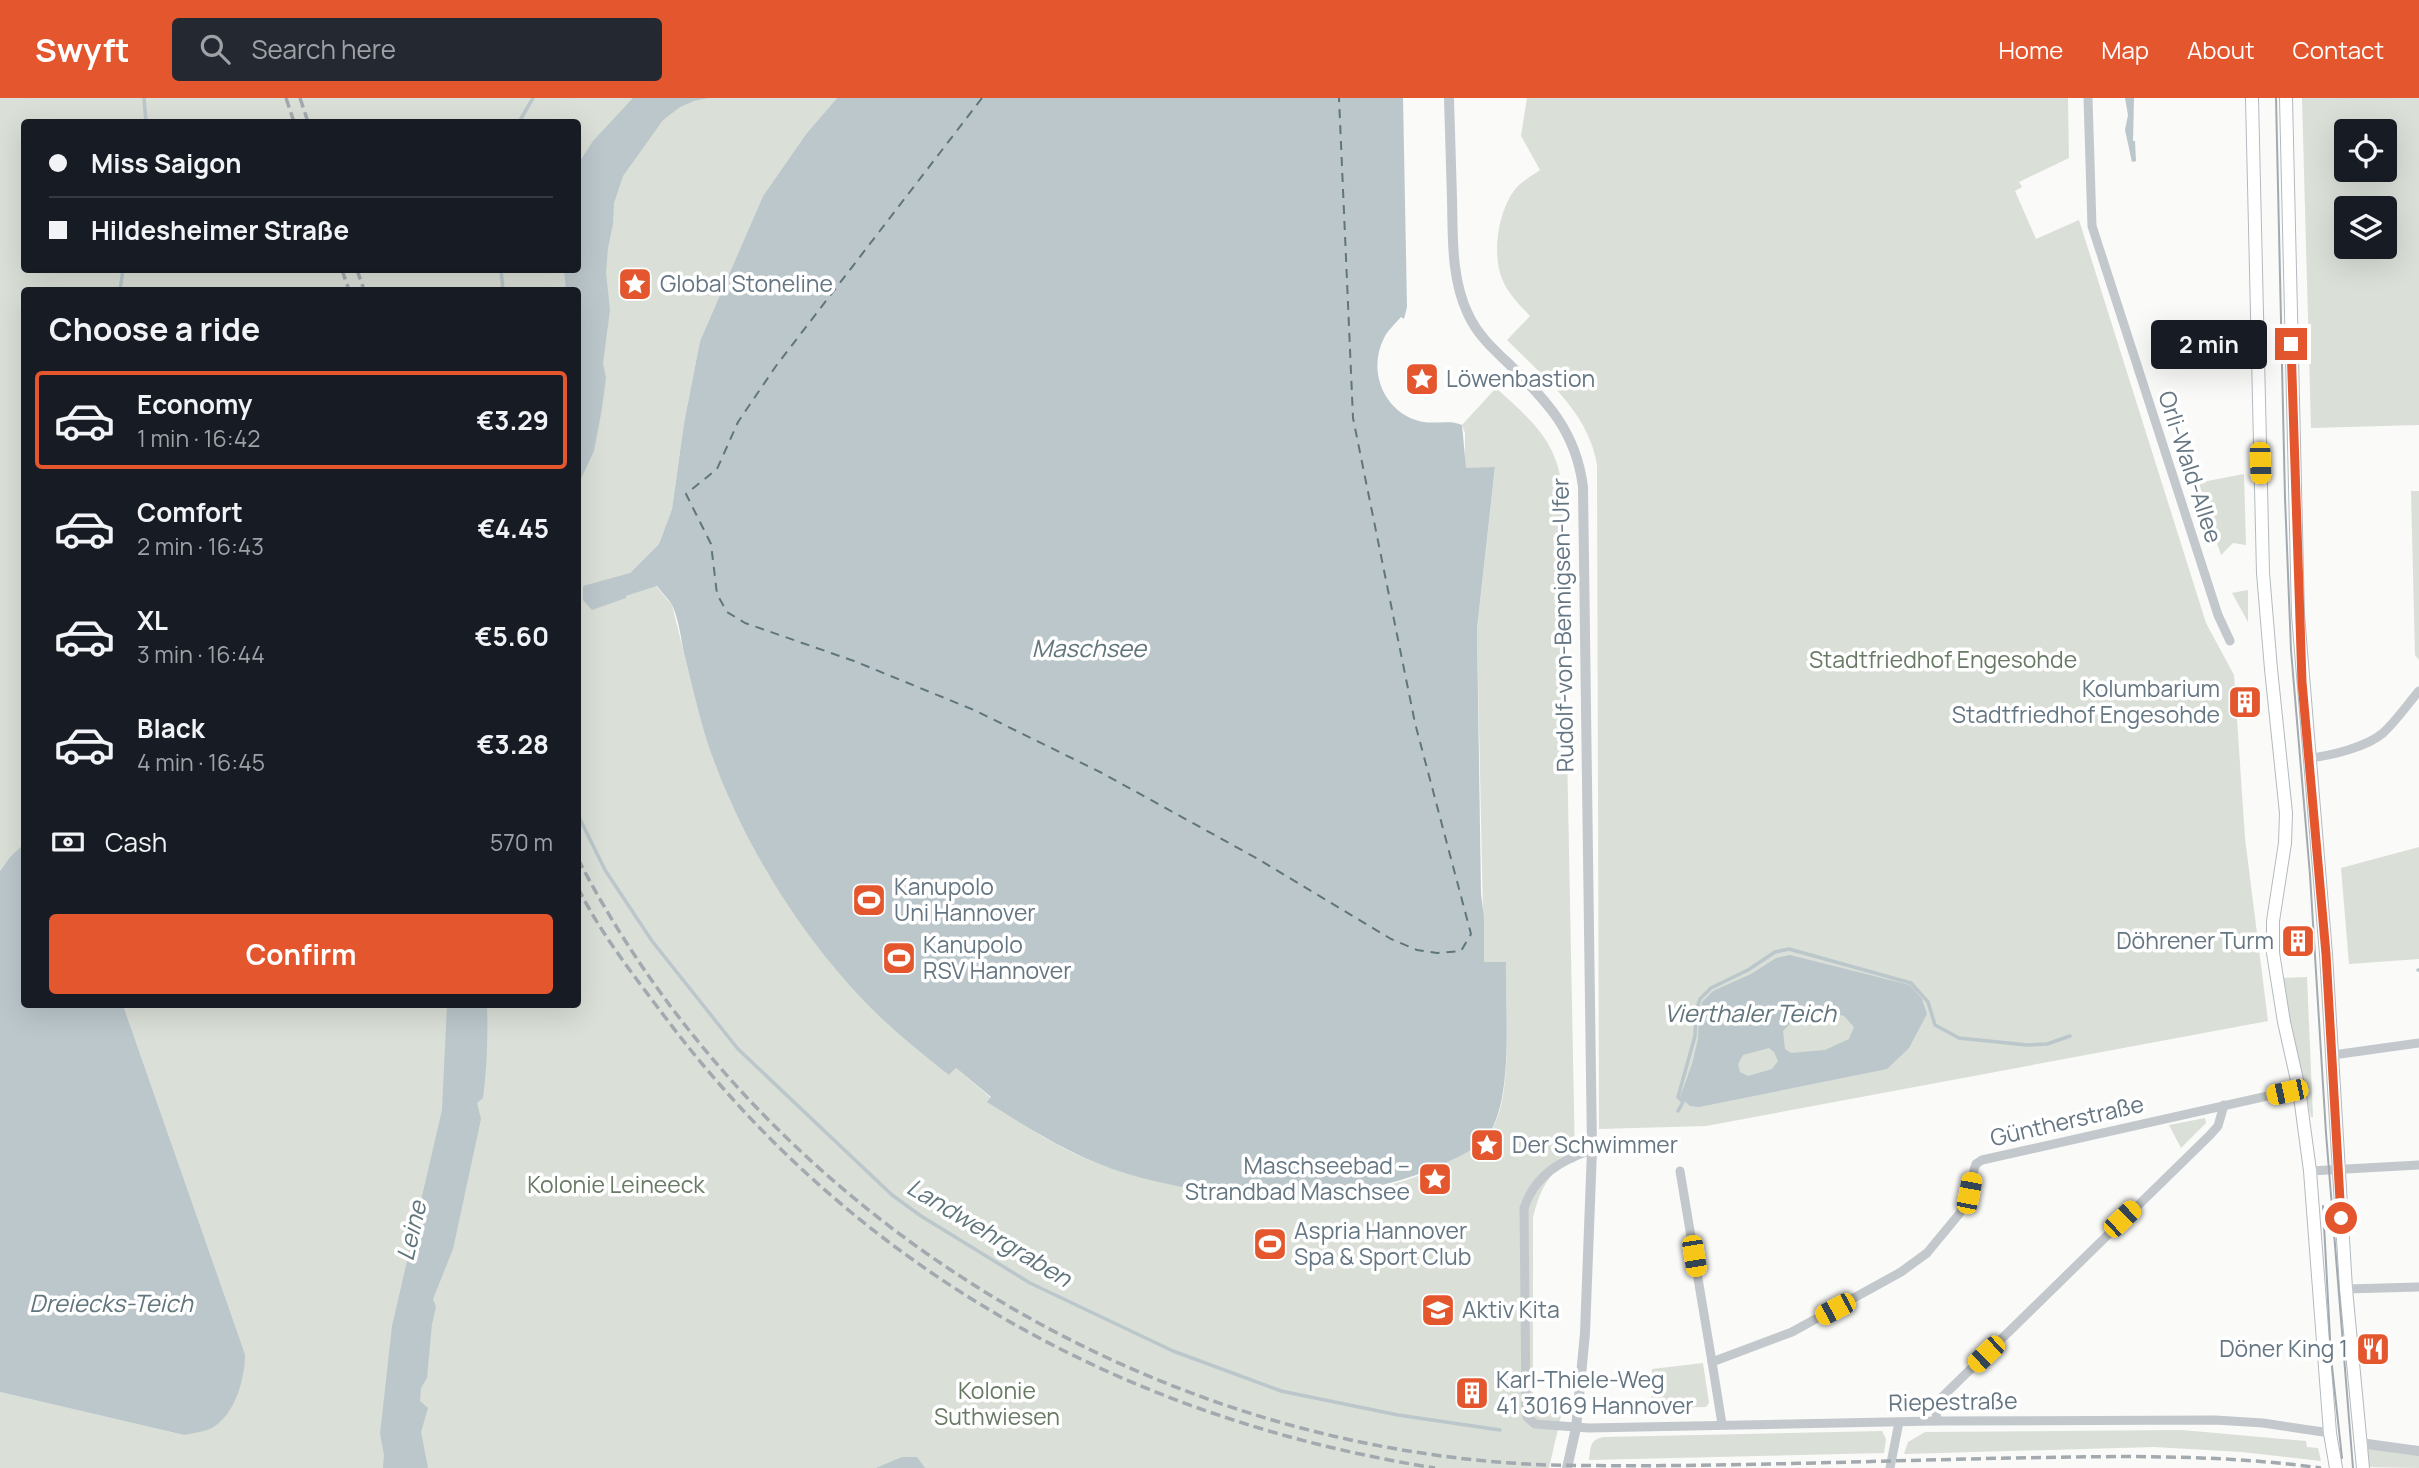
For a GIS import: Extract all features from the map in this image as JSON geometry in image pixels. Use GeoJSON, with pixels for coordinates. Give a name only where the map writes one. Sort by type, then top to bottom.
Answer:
{"type":"FeatureCollection","features":[{"type":"Feature","properties":{"kind":"main road"},"geometry":{"type":"LineString","coordinates":[[2252,98],[2263,573],[2286,813],[2285,843],[2273,921],[2273,953],[2284,1022],[2299,1089],[2310,1171],[2330,1433],[2336,1468]]}},
{"type":"Feature","properties":{"kind":"main road"},"geometry":{"type":"LineString","coordinates":[[2286,98],[2298,602],[2333,1055],[2346,1289],[2363,1468]]}},
{"type":"Feature","properties":{"kind":"street","name":"Rudolf-von-Bennigsen-Ufer"},"geometry":{"type":"LineString","coordinates":[[1449,98],[1454,263],[1463,303],[1484,340],[1531,385],[1559,418],[1576,450],[1583,488],[1592,1150],[1585,1334],[1576,1428],[1568,1466]]}},
{"type":"Feature","properties":{"kind":"street","name":"Orli-Wald-Allee"},"geometry":{"type":"LineString","coordinates":[[2088,98],[2092,226],[2218,615],[2230,641]]}},
{"type":"Feature","properties":{"kind":"street"},"geometry":{"type":"LineString","coordinates":[[2309,758],[2334,754],[2375,739],[2385,732],[2419,691]]}},
{"type":"Feature","properties":{"kind":"street"},"geometry":{"type":"LineString","coordinates":[[2333,1055],[2419,1043]]}},
{"type":"Feature","properties":{"kind":"street","name":"Güntherstraße"},"geometry":{"type":"LineString","coordinates":[[1712,1362],[1792,1332],[1857,1297],[1927,1253],[1960,1213],[1969,1193],[1976,1164],[1982,1160],[2299,1089]]}},
{"type":"Feature","properties":{"kind":"street"},"geometry":{"type":"LineString","coordinates":[[1936,1421],[1937,1402],[2210,1135],[2218,1126],[2224,1105]]}},
{"type":"Feature","properties":{"kind":"street"},"geometry":{"type":"LineString","coordinates":[[1576,1428],[1535,1424],[1527,1417],[1524,1208],[1541,1178],[1553,1168],[1592,1150]]}},
{"type":"Feature","properties":{"kind":"street"},"geometry":{"type":"LineString","coordinates":[[2310,1171],[2419,1165]]}},
{"type":"Feature","properties":{"kind":"street"},"geometry":{"type":"LineString","coordinates":[[1680,1171],[1722,1424]]}},
{"type":"Feature","properties":{"kind":"street"},"geometry":{"type":"LineString","coordinates":[[2346,1289],[2419,1287]]}},
{"type":"Feature","properties":{"kind":"street","name":"Riepestraße"},"geometry":{"type":"LineString","coordinates":[[1576,1428],[1936,1421],[2215,1420],[2263,1423],[2330,1433]]}},
{"type":"Feature","properties":{"kind":"street"},"geometry":{"type":"LineString","coordinates":[[1890,1468],[1899,1422]]}},
{"type":"Feature","properties":{"kind":"street"},"geometry":{"type":"LineString","coordinates":[[2360,1443],[2419,1451]]}},
{"type":"Feature","properties":{"kind":"green space"},"geometry":{"type":"Polygon","coordinates":[[[0,98],[837,98],[806,134],[763,196],[700,341],[684,423],[672,509],[659,544],[630,573],[620,577],[619,575],[626,596],[656,586],[672,605],[698,709],[714,761],[732,804],[763,864],[815,942],[949,1075],[956,1068],[991,1098],[988,1102],[1076,1154],[1125,1173],[1166,1183],[1209,1191],[1297,1196],[1381,1187],[1418,1176],[1491,1131],[1503,1096],[1506,1074],[1506,963],[1484,962],[1477,629],[1495,468],[1465,468],[1465,433],[1462,425],[1496,388],[1531,421],[1548,443],[1559,471],[1562,488],[1575,1162],[1558,1169],[1546,1183],[1533,1218],[1533,1401],[1564,1403],[1549,1468],[0,1468],[0,1392],[184,1435],[245,1354],[124,1008],[581,1008],[581,287],[21,287],[21,848],[10,857],[0,871],[0,98]]]}},
{"type":"Feature","properties":{"kind":"green space","name":"Stadtfriedhof Engesohde"},"geometry":{"type":"Polygon","coordinates":[[[1527,98],[2068,98],[2069,158],[2019,182],[2022,187],[2015,191],[2036,239],[2079,220],[2206,623],[2234,675],[2245,838],[2268,1021],[1706,1126],[1599,1129],[1597,465],[1592,446],[1574,412],[1549,381],[1507,340],[1530,316],[1503,281],[1497,259],[1498,232],[1511,195],[1520,184],[1540,170],[1521,136],[1527,98]]]}},
{"type":"Feature","properties":{"kind":"green space"},"geometry":{"type":"Polygon","coordinates":[[[2302,98],[2419,98],[2419,425],[2311,428],[2302,98]]]}},
{"type":"Feature","properties":{"kind":"green space"},"geometry":{"type":"Polygon","coordinates":[[[2244,474],[2246,545],[2233,543],[2221,555],[2197,483],[2244,474]]]}},
{"type":"Feature","properties":{"kind":"green space"},"geometry":{"type":"Polygon","coordinates":[[[2411,491],[2419,491],[2419,660],[2415,655],[2411,491]]]}},
{"type":"Feature","properties":{"kind":"green space"},"geometry":{"type":"Polygon","coordinates":[[[2248,590],[2248,622],[2232,593],[2248,590]]]}},
{"type":"Feature","properties":{"kind":"green space"},"geometry":{"type":"Polygon","coordinates":[[[2419,847],[2419,959],[2349,964],[2341,868],[2419,847]]]}},
{"type":"Feature","properties":{"kind":"green space"},"geometry":{"type":"Polygon","coordinates":[[[2307,977],[2313,1117],[2279,978],[2307,977]]]}},
{"type":"Feature","properties":{"kind":"green space"},"geometry":{"type":"Polygon","coordinates":[[[2205,1118],[2206,1123],[2181,1148],[2169,1125],[2205,1118]]]}},
{"type":"Feature","properties":{"kind":"green space"},"geometry":{"type":"Polygon","coordinates":[[[1703,1363],[1709,1403],[1706,1407],[1651,1408],[1652,1369],[1703,1363]]]}},
{"type":"Feature","properties":{"kind":"green space"},"geometry":{"type":"Polygon","coordinates":[[[2182,1430],[2306,1441],[2307,1447],[2318,1448],[2321,1461],[2242,1452],[2154,1447],[1904,1454],[1908,1442],[1925,1432],[2182,1430]]]}},
{"type":"Feature","properties":{"kind":"green space"},"geometry":{"type":"Polygon","coordinates":[[[1882,1431],[1886,1439],[1884,1453],[1589,1460],[1593,1442],[1604,1437],[1882,1431]]]}},
{"type":"Feature","properties":{"kind":"green space"},"geometry":{"type":"Polygon","coordinates":[[[2360,1443],[2419,1450],[2419,1468],[2363,1467],[2360,1443]]]}},
{"type":"Feature","properties":{"kind":"water"},"geometry":{"type":"Polygon","coordinates":[[[633,98],[708,98],[680,107],[663,120],[623,176],[614,203],[608,248],[606,273],[610,310],[603,363],[606,378],[602,408],[594,451],[581,479],[581,287],[566,287],[564,273],[581,273],[581,159],[593,141],[633,98]]]}},
{"type":"Feature","properties":{"kind":"water","name":"Maschsee"},"geometry":{"type":"Polygon","coordinates":[[[837,98],[1403,98],[1407,307],[1404,319],[1401,317],[1384,338],[1379,351],[1378,376],[1388,399],[1396,409],[1407,416],[1424,422],[1452,422],[1462,425],[1466,468],[1495,467],[1477,629],[1481,894],[1484,962],[1506,962],[1506,1051],[1502,1098],[1497,1118],[1485,1139],[1469,1151],[1409,1178],[1370,1188],[1330,1194],[1247,1195],[1166,1184],[1109,1168],[1056,1143],[1004,1113],[987,1102],[991,1097],[956,1068],[949,1075],[875,1012],[841,976],[797,919],[759,858],[727,794],[705,734],[677,618],[668,599],[657,586],[592,610],[583,600],[583,586],[630,573],[659,544],[672,509],[684,423],[700,341],[763,196],[806,134],[837,98]]]}},
{"type":"Feature","properties":{"kind":"water"},"geometry":{"type":"Polygon","coordinates":[[[2125,98],[2134,98],[2133,141],[2136,161],[2132,162],[2125,130],[2128,115],[2125,98]]]}},
{"type":"Feature","properties":{"kind":"water","name":"Dreiecks-Teich"},"geometry":{"type":"Polygon","coordinates":[[[21,847],[21,1008],[124,1008],[245,1354],[241,1385],[233,1405],[220,1422],[205,1431],[184,1435],[0,1392],[0,871],[21,847]]]}},
{"type":"Feature","properties":{"kind":"water","name":"Vierthaler Teich"},"geometry":{"type":"Polygon","coordinates":[[[1790,955],[1910,985],[1922,999],[1927,1014],[1909,1048],[1887,1069],[1699,1107],[1690,1106],[1680,1097],[1698,1039],[1702,1002],[1713,991],[1751,974],[1776,958],[1790,955]],[[1827,1012],[1794,1019],[1783,1031],[1785,1049],[1791,1053],[1825,1050],[1849,1039],[1854,1027],[1844,1016],[1827,1012]],[[1769,1048],[1743,1055],[1738,1064],[1740,1072],[1748,1076],[1772,1069],[1778,1061],[1769,1048]]]}},
{"type":"Feature","properties":{"kind":"water"},"geometry":{"type":"Polygon","coordinates":[[[447,1008],[487,1008],[483,1098],[477,1103],[481,1119],[453,1249],[433,1299],[436,1307],[427,1378],[421,1388],[420,1401],[428,1408],[421,1432],[428,1468],[383,1468],[384,1455],[380,1434],[392,1326],[442,1110],[447,1008]]]}},
{"type":"Feature","properties":{"kind":"water"},"geometry":{"type":"Polygon","coordinates":[[[902,1457],[917,1457],[925,1468],[876,1468],[902,1457]]]}},
{"type":"Feature","properties":{"kind":"waterway"},"geometry":{"type":"LineString","coordinates":[[144,98],[146,119]]}},
{"type":"Feature","properties":{"kind":"waterway"},"geometry":{"type":"LineString","coordinates":[[521,119],[533,98]]}},
{"type":"Feature","properties":{"kind":"waterway"},"geometry":{"type":"LineString","coordinates":[[120,287],[123,273]]}},
{"type":"Feature","properties":{"kind":"waterway"},"geometry":{"type":"LineString","coordinates":[[501,273],[503,287]]}},
{"type":"Feature","properties":{"kind":"waterway","name":"Landwehrgraben"},"geometry":{"type":"LineString","coordinates":[[581,821],[605,870],[652,941],[738,1049],[892,1195],[921,1216],[1030,1283],[1173,1351],[1281,1391],[1398,1415],[1500,1430]]}},
{"type":"Feature","properties":{"kind":"waterway","name":"Landwehrgraben"},"geometry":{"type":"LineString","coordinates":[[1678,1111],[1683,1102],[1678,1097],[1695,1036],[1696,1011],[1700,999],[1711,988],[1748,970],[1775,952],[1789,949],[1911,983],[1928,1002],[1935,1025],[1959,1038],[2027,1045],[2047,1044],[2070,1036]]}},
{"type":"Feature","properties":{"kind":"ferry route"},"geometry":{"type":"LineString","coordinates":[[982,98],[776,366],[738,422],[717,469],[686,494],[711,544],[717,594],[727,612],[745,623],[854,661],[974,710],[1102,773],[1258,859],[1391,939],[1417,950],[1437,953],[1461,951],[1471,934],[1415,723],[1353,418],[1339,98]]}},
{"type":"Feature","properties":{"kind":"tram line"},"geometry":{"type":"LineString","coordinates":[[2276,98],[2291,650],[2353,1468]]}},
{"type":"Feature","properties":{"kind":"tram line"},"geometry":{"type":"LineString","coordinates":[[2323,1206],[2331,1357],[2342,1458]]}},
{"type":"Feature","properties":{"kind":"railway"},"geometry":{"type":"LineString","coordinates":[[286,98],[293,119]]}},
{"type":"Feature","properties":{"kind":"railway"},"geometry":{"type":"LineString","coordinates":[[300,98],[307,119]]}},
{"type":"Feature","properties":{"kind":"railway"},"geometry":{"type":"LineString","coordinates":[[343,273],[348,287]]}},
{"type":"Feature","properties":{"kind":"railway"},"geometry":{"type":"LineString","coordinates":[[358,273],[363,287]]}},
{"type":"Feature","properties":{"kind":"railway"},"geometry":{"type":"LineString","coordinates":[[581,864],[656,987],[752,1102],[861,1204],[983,1291],[1115,1361],[1255,1415],[1400,1450],[1549,1465],[1723,1465],[2130,1457],[2244,1460],[2321,1468]]}},
{"type":"Feature","properties":{"kind":"railway"},"geometry":{"type":"LineString","coordinates":[[581,893],[607,938],[630,970],[665,1017],[740,1107],[822,1187],[910,1258],[1005,1319],[1105,1370],[1211,1412],[1321,1445],[1435,1468]]}},
{"type":"Feature","properties":{"kind":"place","name":"Global Stoneline"},"geometry":{"type":"Point","coordinates":[635,284]}},
{"type":"Feature","properties":{"kind":"place","name":"Löwenbastion"},"geometry":{"type":"Point","coordinates":[1422,379]}},
{"type":"Feature","properties":{"kind":"place","name":"Kolumbarium Stadtfriedhof Engesohde"},"geometry":{"type":"Point","coordinates":[2245,702]}},
{"type":"Feature","properties":{"kind":"place","name":"Kanupolo Uni Hannover"},"geometry":{"type":"Point","coordinates":[869,900]}},
{"type":"Feature","properties":{"kind":"place","name":"Döhrener Turm"},"geometry":{"type":"Point","coordinates":[2298,941]}},
{"type":"Feature","properties":{"kind":"place","name":"Kanupolo RSV Hannover"},"geometry":{"type":"Point","coordinates":[899,958]}},
{"type":"Feature","properties":{"kind":"place","name":"Der Schwimmer"},"geometry":{"type":"Point","coordinates":[1487,1145]}},
{"type":"Feature","properties":{"kind":"place","name":"Maschseebad – Strandbad Maschsee"},"geometry":{"type":"Point","coordinates":[1435,1179]}},
{"type":"Feature","properties":{"kind":"place","name":"Aspria Hannover Spa & Sport Club"},"geometry":{"type":"Point","coordinates":[1270,1244]}},
{"type":"Feature","properties":{"kind":"place","name":"Aktiv Kita"},"geometry":{"type":"Point","coordinates":[1438,1310]}},
{"type":"Feature","properties":{"kind":"place","name":"Döner King 1"},"geometry":{"type":"Point","coordinates":[2373,1349]}},
{"type":"Feature","properties":{"kind":"place","name":"Karl-Thiele-Weg 41 30169 Hannover"},"geometry":{"type":"Point","coordinates":[1472,1393]}},
{"type":"Feature","properties":{"kind":"route"},"geometry":{"type":"LineString","coordinates":[[2291,344],[2298,615],[2326,954],[2341,1218]]}},
{"type":"Feature","properties":{"kind":"park label","name":"Kolonie Leineeck"},"geometry":{"type":"Point","coordinates":[616,1185]}},
{"type":"Feature","properties":{"kind":"park label","name":"Kolonie Suthwiesen"},"geometry":{"type":"Point","coordinates":[997,1404]}},
{"type":"Feature","properties":{"kind":"water label","name":"Leine"},"geometry":{"type":"Point","coordinates":[412,1231]}}]}
